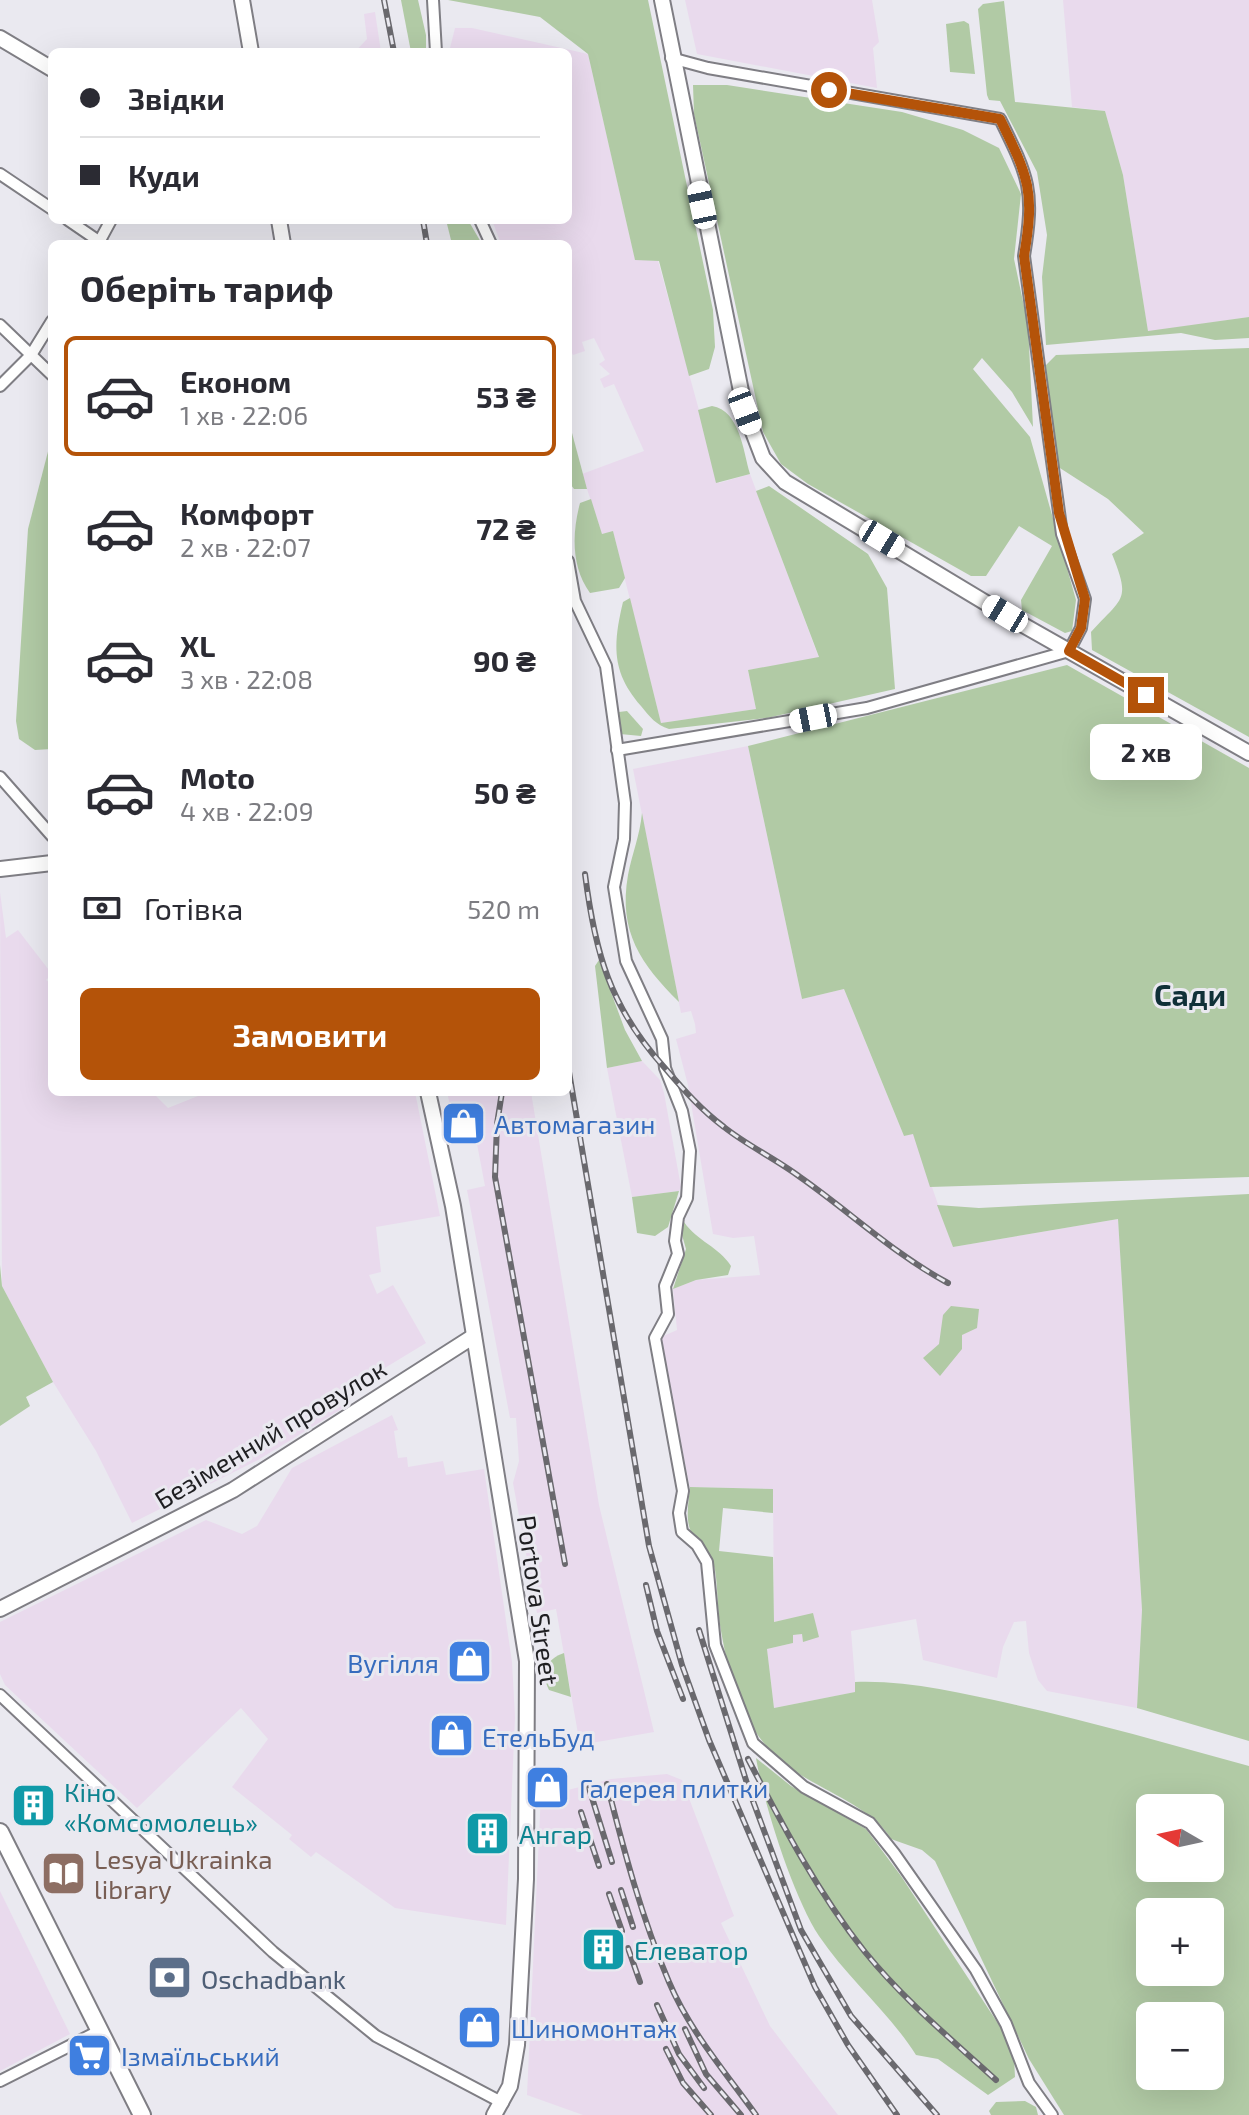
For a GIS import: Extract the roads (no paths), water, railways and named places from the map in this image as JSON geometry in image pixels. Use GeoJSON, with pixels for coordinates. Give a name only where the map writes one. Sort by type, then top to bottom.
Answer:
{"type":"FeatureCollection","features":[{"type":"Feature","properties":{"kind":"main road"},"geometry":{"type":"LineString","coordinates":[[0,1832],[142,2115]]}},
{"type":"Feature","properties":{"kind":"street"},"geometry":{"type":"LineString","coordinates":[[242,0],[250,48]]}},
{"type":"Feature","properties":{"kind":"street"},"geometry":{"type":"LineString","coordinates":[[433,0],[436,48]]}},
{"type":"Feature","properties":{"kind":"street"},"geometry":{"type":"LineString","coordinates":[[662,0],[671,58],[745,411],[763,458],[785,482],[1069,651],[1249,753]]}},
{"type":"Feature","properties":{"kind":"street"},"geometry":{"type":"LineString","coordinates":[[0,38],[48,67]]}},
{"type":"Feature","properties":{"kind":"street"},"geometry":{"type":"LineString","coordinates":[[617,750],[867,708],[1069,651],[1081,628],[1085,599],[1059,513],[1024,256],[1031,217],[1028,175],[1000,119],[708,68],[671,58]]}},
{"type":"Feature","properties":{"kind":"street"},"geometry":{"type":"LineString","coordinates":[[0,174],[48,206]]}},
{"type":"Feature","properties":{"kind":"street"},"geometry":{"type":"LineString","coordinates":[[74,224],[97,240]]}},
{"type":"Feature","properties":{"kind":"street"},"geometry":{"type":"LineString","coordinates":[[0,325],[48,371]]}},
{"type":"Feature","properties":{"kind":"street"},"geometry":{"type":"LineString","coordinates":[[0,386],[31,355],[48,327]]}},
{"type":"Feature","properties":{"kind":"street"},"geometry":{"type":"LineString","coordinates":[[572,584],[575,601],[606,666],[625,803],[624,839],[614,887],[626,961],[662,1039],[665,1068],[682,1111],[690,1151],[687,1198],[678,1217],[675,1241],[678,1254],[665,1286],[668,1314],[655,1338],[683,1491],[679,1513],[682,1532],[697,1545],[707,1562],[715,1645],[753,1743],[804,1787],[870,1823],[976,1970],[1006,2024],[1029,2083],[1052,2115]]}},
{"type":"Feature","properties":{"kind":"street"},"geometry":{"type":"LineString","coordinates":[[0,777],[48,831]]}},
{"type":"Feature","properties":{"kind":"street"},"geometry":{"type":"LineString","coordinates":[[0,869],[48,863]]}},
{"type":"Feature","properties":{"kind":"street","name":"Portova Street"},"geometry":{"type":"LineString","coordinates":[[429,1096],[474,1336],[527,1661],[526,1879],[518,2031],[515,2068],[498,2109]]}},
{"type":"Feature","properties":{"kind":"street","name":"Безіменний провулок"},"geometry":{"type":"LineString","coordinates":[[0,1609],[233,1490],[474,1336]]}},
{"type":"Feature","properties":{"kind":"street"},"geometry":{"type":"LineString","coordinates":[[0,1695],[273,1952],[376,2036],[498,2109]]}},
{"type":"Feature","properties":{"kind":"street"},"geometry":{"type":"LineString","coordinates":[[0,2081],[99,2031]]}},
{"type":"Feature","properties":{"kind":"railway"},"geometry":{"type":"LineString","coordinates":[[384,0],[393,48]]}},
{"type":"Feature","properties":{"kind":"railway"},"geometry":{"type":"LineString","coordinates":[[424,224],[426,240]]}},
{"type":"Feature","properties":{"kind":"railway"},"geometry":{"type":"LineString","coordinates":[[585,874],[594,929],[608,978],[630,1023],[678,1083],[733,1134],[791,1170],[891,1246],[948,1283]]}},
{"type":"Feature","properties":{"kind":"railway"},"geometry":{"type":"LineString","coordinates":[[572,1090],[649,1546],[682,1665],[709,1740],[815,1987],[848,2045],[897,2115]]}},
{"type":"Feature","properties":{"kind":"railway"},"geometry":{"type":"LineString","coordinates":[[501,1096],[495,1177],[565,1564]]}},
{"type":"Feature","properties":{"kind":"railway"},"geometry":{"type":"LineString","coordinates":[[646,1585],[657,1631],[683,1699]]}},
{"type":"Feature","properties":{"kind":"railway"},"geometry":{"type":"LineString","coordinates":[[699,1630],[750,1793],[801,1930],[851,2016],[937,2115]]}},
{"type":"Feature","properties":{"kind":"railway"},"geometry":{"type":"LineString","coordinates":[[748,1759],[788,1834],[848,1930],[911,2002],[996,2080]]}},
{"type":"Feature","properties":{"kind":"railway"},"geometry":{"type":"LineString","coordinates":[[607,1784],[642,1909],[677,2000],[697,2034],[756,2115]]}},
{"type":"Feature","properties":{"kind":"railway"},"geometry":{"type":"LineString","coordinates":[[589,1788],[612,1862]]}},
{"type":"Feature","properties":{"kind":"railway"},"geometry":{"type":"LineString","coordinates":[[581,1812],[599,1866]]}},
{"type":"Feature","properties":{"kind":"railway"},"geometry":{"type":"LineString","coordinates":[[621,1890],[633,1927]]}},
{"type":"Feature","properties":{"kind":"railway"},"geometry":{"type":"LineString","coordinates":[[609,1894],[622,1931]]}},
{"type":"Feature","properties":{"kind":"railway"},"geometry":{"type":"LineString","coordinates":[[628,1948],[640,1982]]}},
{"type":"Feature","properties":{"kind":"railway"},"geometry":{"type":"LineString","coordinates":[[657,2005],[679,2054],[704,2088]]}},
{"type":"Feature","properties":{"kind":"railway"},"geometry":{"type":"LineString","coordinates":[[685,2029],[706,2074],[741,2115]]}},
{"type":"Feature","properties":{"kind":"railway"},"geometry":{"type":"LineString","coordinates":[[666,2049],[683,2083],[711,2115]]}},
{"type":"Feature","properties":{"kind":"place","name":"Автомагазин"},"geometry":{"type":"Point","coordinates":[463,1123]}},
{"type":"Feature","properties":{"kind":"place","name":"Вугілля"},"geometry":{"type":"Point","coordinates":[470,1662]}},
{"type":"Feature","properties":{"kind":"place","name":"ЕтельБуд"},"geometry":{"type":"Point","coordinates":[451,1736]}},
{"type":"Feature","properties":{"kind":"place","name":"Галерея плитки"},"geometry":{"type":"Point","coordinates":[548,1787]}},
{"type":"Feature","properties":{"kind":"place","name":"Кіно «Комсомолець»"},"geometry":{"type":"Point","coordinates":[33,1806]}},
{"type":"Feature","properties":{"kind":"place","name":"Ангар"},"geometry":{"type":"Point","coordinates":[488,1833]}},
{"type":"Feature","properties":{"kind":"place","name":"Lesya Ukrainka library"},"geometry":{"type":"Point","coordinates":[63,1873]}},
{"type":"Feature","properties":{"kind":"place","name":"Елеватор"},"geometry":{"type":"Point","coordinates":[603,1949]}},
{"type":"Feature","properties":{"kind":"place","name":"Oschadbank"},"geometry":{"type":"Point","coordinates":[170,1978]}},
{"type":"Feature","properties":{"kind":"place","name":"Шиномонтаж"},"geometry":{"type":"Point","coordinates":[480,2027]}},
{"type":"Feature","properties":{"kind":"place","name":"Ізмаїльський"},"geometry":{"type":"Point","coordinates":[90,2055]}},
{"type":"Feature","properties":{"kind":"district","name":"Сади"},"geometry":{"type":"Point","coordinates":[1190,994]}}]}
